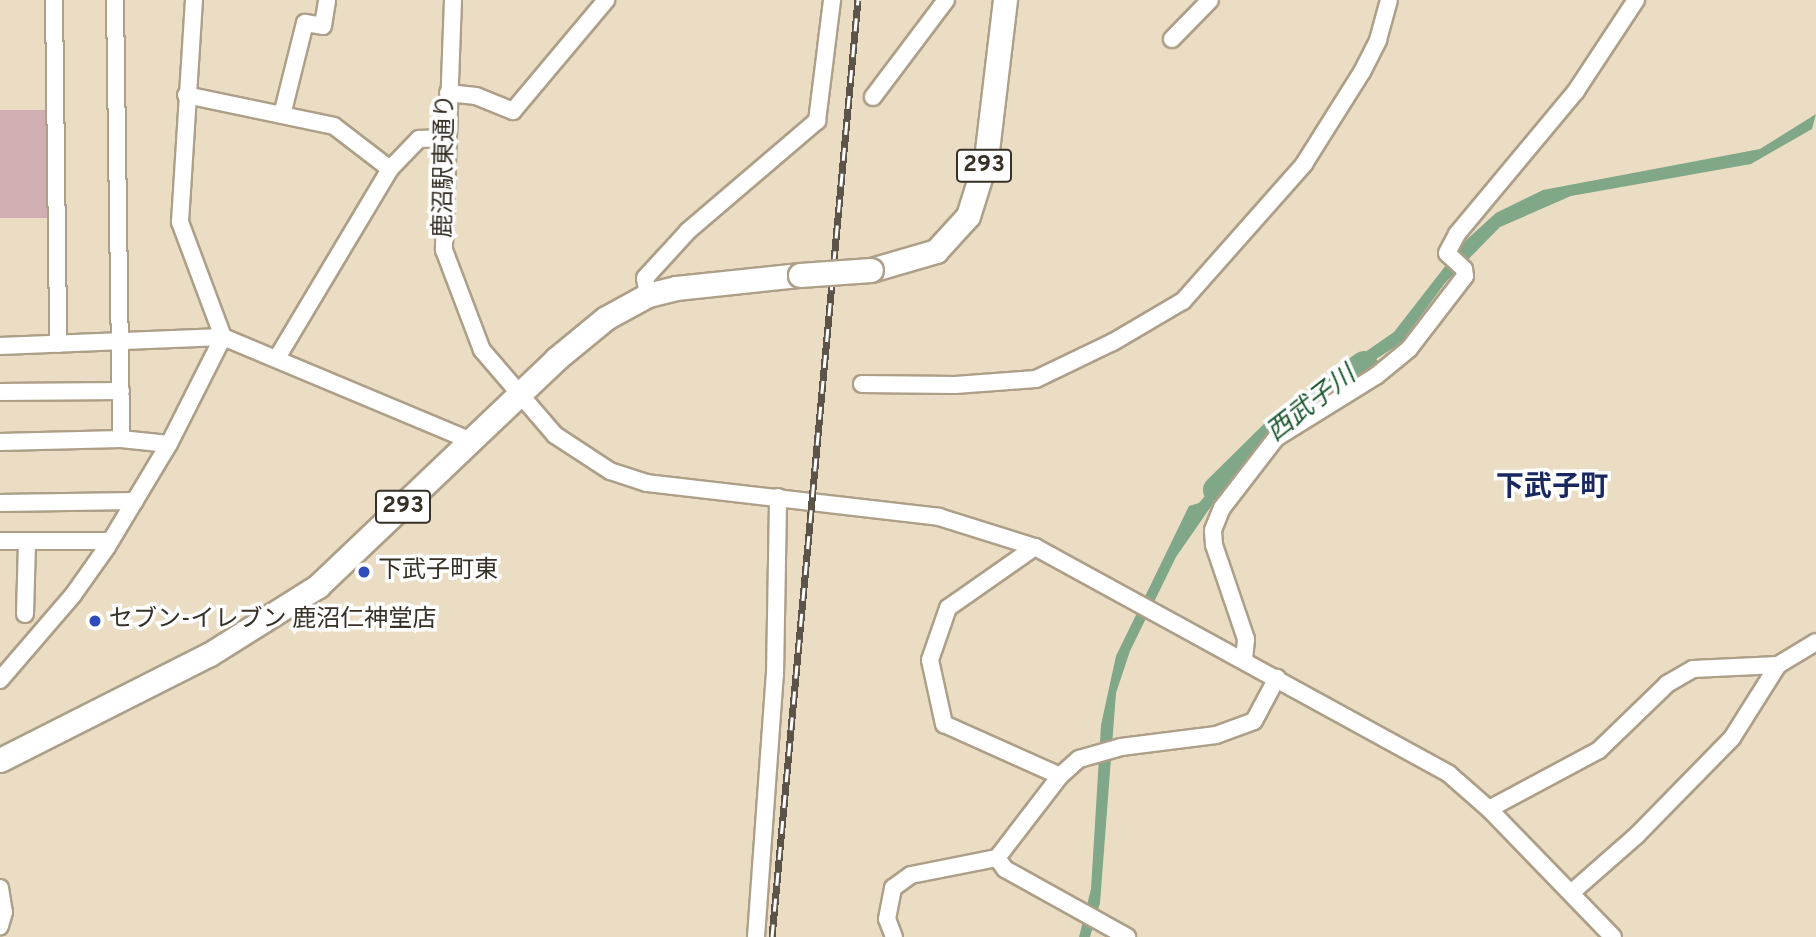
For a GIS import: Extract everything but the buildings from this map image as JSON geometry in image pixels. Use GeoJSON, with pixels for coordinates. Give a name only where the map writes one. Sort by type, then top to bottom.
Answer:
{"type":"FeatureCollection","features":[{"type":"Feature","properties":{"kind":"highway","name":"293"},"geometry":{"type":"LineString","coordinates":[[0,760],[210,654],[284,610],[344,565],[589,331],[648,295],[710,282],[871,270],[936,251],[968,216],[986,159],[1004,0]]}},
{"type":"Feature","properties":{"kind":"street"},"geometry":{"type":"LineString","coordinates":[[54,0],[58,344]]}},
{"type":"Feature","properties":{"kind":"street"},"geometry":{"type":"LineString","coordinates":[[115,0],[121,439]]}},
{"type":"Feature","properties":{"kind":"street"},"geometry":{"type":"LineString","coordinates":[[0,680],[73,595],[110,541],[169,444],[223,337],[180,222],[194,0]]}},
{"type":"Feature","properties":{"kind":"street"},"geometry":{"type":"LineString","coordinates":[[282,115],[305,23],[323,26],[327,0]]}},
{"type":"Feature","properties":{"kind":"street","name":"鹿沼駅東通り"},"geometry":{"type":"LineString","coordinates":[[453,0],[444,250],[482,349],[518,396],[555,435],[610,471],[647,483],[939,517],[1035,547],[1244,659],[1449,774],[1489,809],[1613,937]]}},
{"type":"Feature","properties":{"kind":"street"},"geometry":{"type":"LineString","coordinates":[[448,93],[476,96],[513,111],[607,0]]}},
{"type":"Feature","properties":{"kind":"street"},"geometry":{"type":"LineString","coordinates":[[648,295],[645,278],[688,231],[817,121],[832,0]]}},
{"type":"Feature","properties":{"kind":"street"},"geometry":{"type":"LineString","coordinates":[[873,97],[946,0]]}},
{"type":"Feature","properties":{"kind":"street"},"geometry":{"type":"LineString","coordinates":[[1172,39],[1210,0]]}},
{"type":"Feature","properties":{"kind":"street"},"geometry":{"type":"LineString","coordinates":[[862,384],[955,385],[1036,379],[1113,342],[1183,300],[1304,164],[1362,72],[1378,40],[1389,0]]}},
{"type":"Feature","properties":{"kind":"street"},"geometry":{"type":"LineString","coordinates":[[1244,659],[1246,639],[1214,545],[1213,530],[1222,508],[1276,439],[1376,376],[1409,349],[1465,276],[1447,253],[1457,234],[1576,91],[1636,0]]}},
{"type":"Feature","properties":{"kind":"street"},"geometry":{"type":"LineString","coordinates":[[187,95],[334,126],[390,169]]}},
{"type":"Feature","properties":{"kind":"street"},"geometry":{"type":"LineString","coordinates":[[277,358],[390,169],[419,139],[448,138]]}},
{"type":"Feature","properties":{"kind":"street"},"geometry":{"type":"LineString","coordinates":[[0,346],[223,337],[472,441]]}},
{"type":"Feature","properties":{"kind":"street"},"geometry":{"type":"LineString","coordinates":[[0,392],[121,391]]}},
{"type":"Feature","properties":{"kind":"street"},"geometry":{"type":"LineString","coordinates":[[0,442],[121,439],[169,444]]}},
{"type":"Feature","properties":{"kind":"street"},"geometry":{"type":"LineString","coordinates":[[756,937],[775,675],[778,497]]}},
{"type":"Feature","properties":{"kind":"street"},"geometry":{"type":"LineString","coordinates":[[0,503],[135,501]]}},
{"type":"Feature","properties":{"kind":"street"},"geometry":{"type":"LineString","coordinates":[[0,541],[110,541]]}},
{"type":"Feature","properties":{"kind":"street"},"geometry":{"type":"LineString","coordinates":[[25,614],[27,541]]}},
{"type":"Feature","properties":{"kind":"street"},"geometry":{"type":"LineString","coordinates":[[1035,547],[948,608],[930,660],[944,724],[1060,776]]}},
{"type":"Feature","properties":{"kind":"street"},"geometry":{"type":"LineString","coordinates":[[1571,893],[1637,835],[1732,738],[1778,665],[1816,642]]}},
{"type":"Feature","properties":{"kind":"street"},"geometry":{"type":"LineString","coordinates":[[1489,809],[1599,750],[1667,684],[1693,669],[1778,665]]}},
{"type":"Feature","properties":{"kind":"street"},"geometry":{"type":"LineString","coordinates":[[894,937],[887,919],[893,888],[911,876],[997,858],[1060,776],[1079,759],[1121,747],[1203,738],[1254,721],[1277,678]]}},
{"type":"Feature","properties":{"kind":"street"},"geometry":{"type":"LineString","coordinates":[[997,858],[1005,869],[1127,937]]}},
{"type":"Feature","properties":{"kind":"street"},"geometry":{"type":"LineString","coordinates":[[0,888],[4,912],[0,926]]}},
{"type":"Feature","properties":{"kind":"shaded area"},"geometry":{"type":"Polygon","coordinates":[[[0,110],[48,110],[48,218],[0,218],[0,110]]]}},
{"type":"Feature","properties":{"kind":"shaded area"},"geometry":{"type":"Polygon","coordinates":[[[1816,114],[1812,129],[1751,164],[1571,196],[1500,227],[1445,283],[1401,343],[1288,416],[1246,456],[1176,557],[1130,651],[1116,693],[1100,903],[1090,937],[1079,937],[1091,889],[1101,725],[1116,656],[1189,506],[1199,503],[1269,419],[1394,332],[1464,242],[1496,213],[1543,190],[1760,149],[1816,114]]]}},
{"type":"Feature","properties":{"kind":"waterway","name":"西武子川"},"geometry":{"type":"LineString","coordinates":[[1217,490],[1285,423],[1364,365]]}},
{"type":"Feature","properties":{"kind":"railway"},"geometry":{"type":"LineString","coordinates":[[772,937],[858,0]]}},
{"type":"Feature","properties":{"kind":"place","name":"下武子町東"},"geometry":{"type":"Point","coordinates":[364,572]}},
{"type":"Feature","properties":{"kind":"place","name":"セブン-イレブン 鹿沼仁神堂店"},"geometry":{"type":"Point","coordinates":[95,621]}},
{"type":"Feature","properties":{"kind":"district","name":"下武子町"},"geometry":{"type":"Point","coordinates":[1552,488]}}]}
